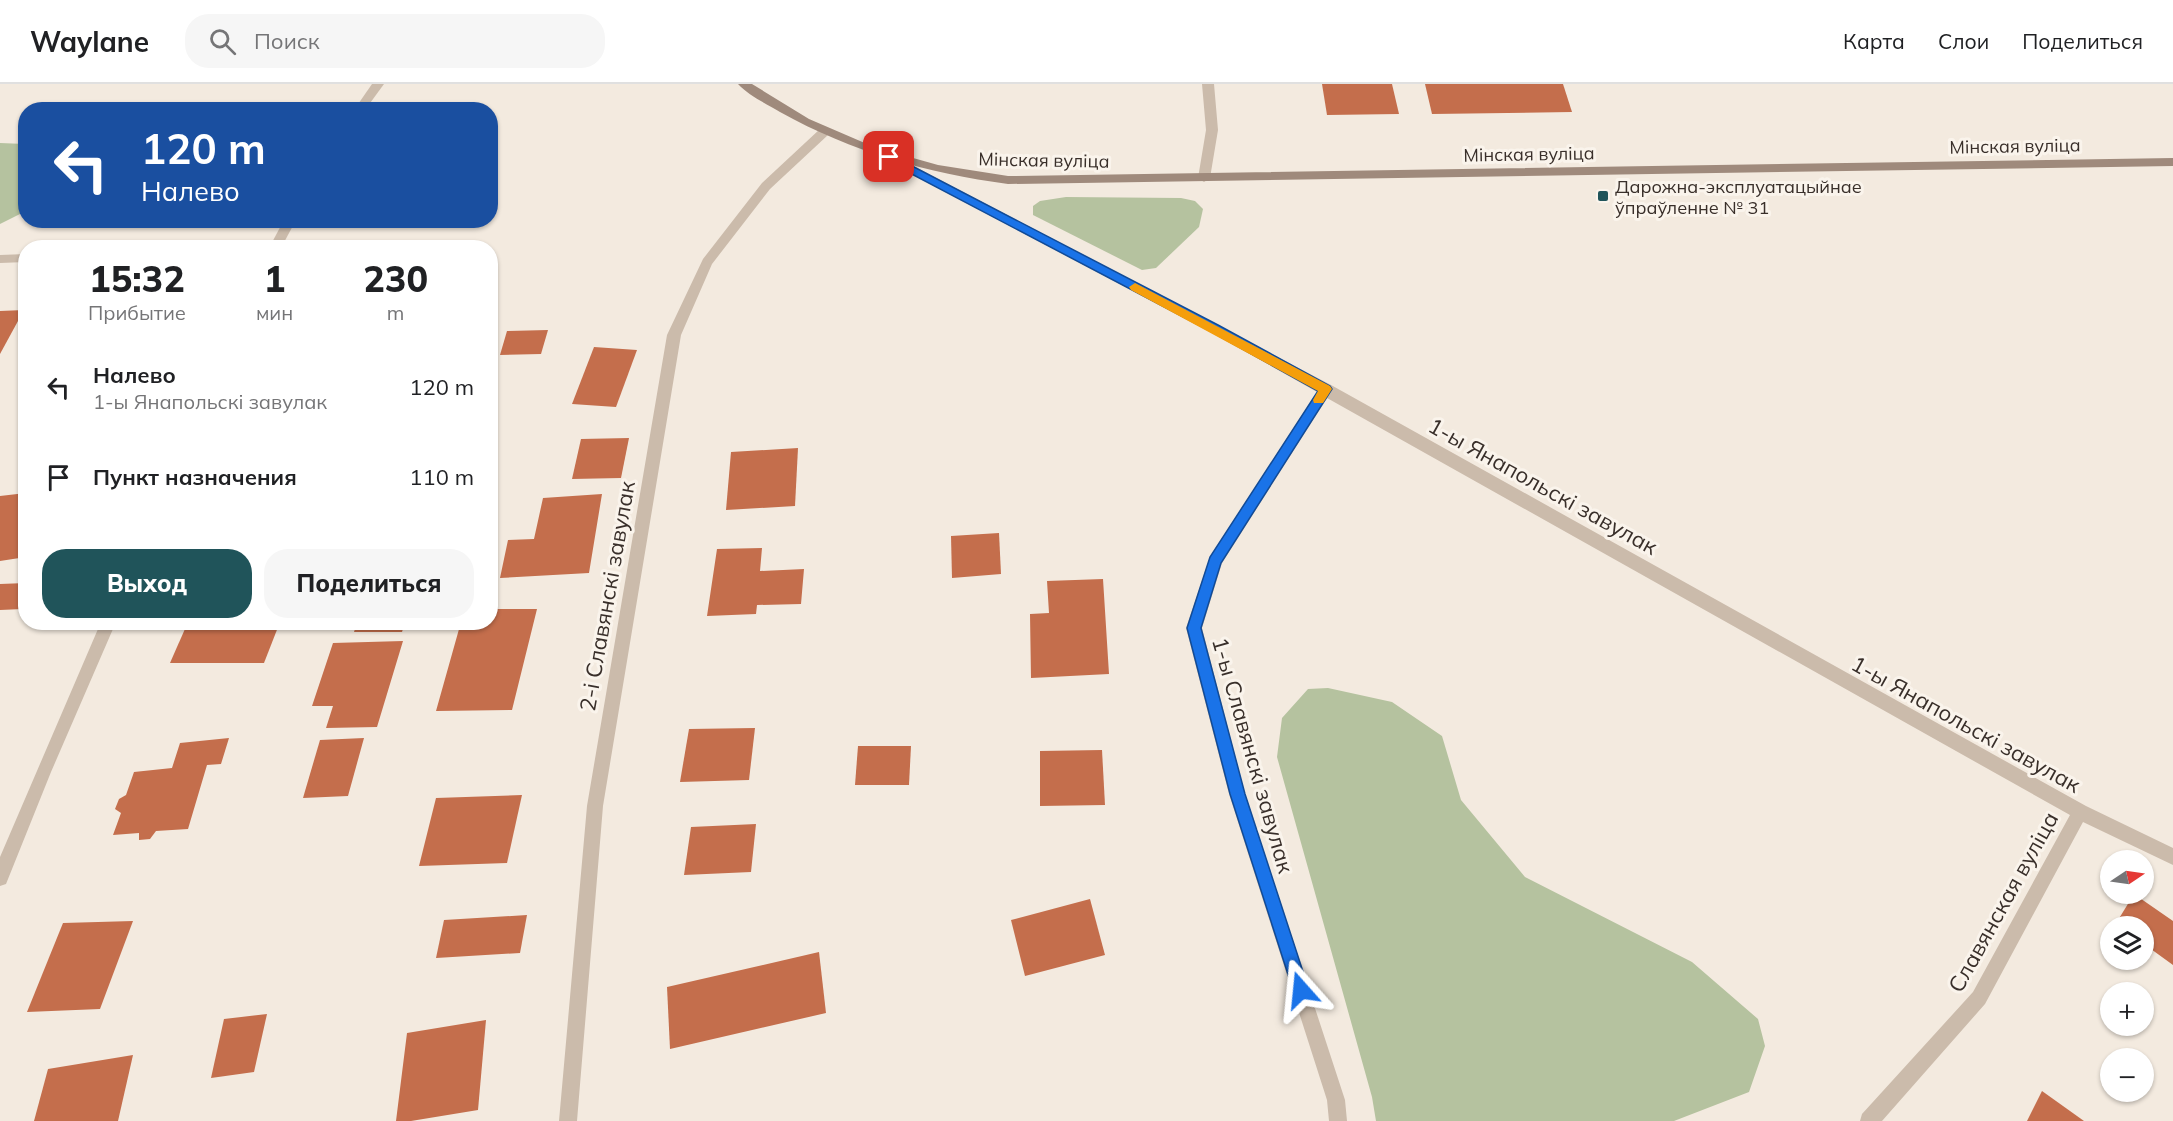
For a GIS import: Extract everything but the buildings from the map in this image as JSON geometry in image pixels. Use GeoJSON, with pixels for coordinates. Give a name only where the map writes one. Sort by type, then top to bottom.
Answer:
{"type":"FeatureCollection","features":[{"type":"Feature","properties":{"kind":"main road"},"geometry":{"type":"LineString","coordinates":[[736,84],[757,93]]}},
{"type":"Feature","properties":{"kind":"main road"},"geometry":{"type":"LineString","coordinates":[[744,84],[757,93]]}},
{"type":"Feature","properties":{"kind":"main road","name":"Мінская вуліца"},"geometry":{"type":"LineString","coordinates":[[757,93],[824,132],[889,157],[963,175],[1008,180],[2173,162]]}},
{"type":"Feature","properties":{"kind":"street"},"geometry":{"type":"LineString","coordinates":[[365,102],[378,84]]}},
{"type":"Feature","properties":{"kind":"street"},"geometry":{"type":"LineString","coordinates":[[1204,178],[1212,130],[1208,84]]}},
{"type":"Feature","properties":{"kind":"street","name":"2-і Славянскі завулак"},"geometry":{"type":"LineString","coordinates":[[568,1121],[595,806],[674,335],[707,262],[766,186],[824,132]]}},
{"type":"Feature","properties":{"kind":"street","name":"1-ы Янапольскі завулак"},"geometry":{"type":"LineString","coordinates":[[889,157],[1326,389],[2080,812],[2173,857]]}},
{"type":"Feature","properties":{"kind":"street"},"geometry":{"type":"LineString","coordinates":[[0,259],[18,258]]}},
{"type":"Feature","properties":{"kind":"street","name":"1-ы Славянскі завулак"},"geometry":{"type":"LineString","coordinates":[[1326,389],[1215,561],[1194,628],[1237,794],[1336,1100],[1338,1121]]}},
{"type":"Feature","properties":{"kind":"street"},"geometry":{"type":"LineString","coordinates":[[0,878],[43,772],[105,630]]}},
{"type":"Feature","properties":{"kind":"street","name":"Славянская вуліца"},"geometry":{"type":"LineString","coordinates":[[1869,1121],[1979,998],[2080,812]]}},
{"type":"Feature","properties":{"kind":"green space"},"geometry":{"type":"Polygon","coordinates":[[[0,143],[18,144],[18,215],[0,224],[0,143]]]}},
{"type":"Feature","properties":{"kind":"green space"},"geometry":{"type":"Polygon","coordinates":[[[1066,197],[1181,198],[1195,201],[1203,209],[1199,227],[1156,268],[1142,270],[1033,215],[1033,206],[1040,201],[1066,197]]]}},
{"type":"Feature","properties":{"kind":"green space"},"geometry":{"type":"Polygon","coordinates":[[[1328,688],[1392,702],[1442,736],[1461,800],[1525,877],[1692,962],[1758,1019],[1765,1046],[1749,1092],[1674,1121],[1376,1121],[1372,1097],[1277,757],[1282,718],[1308,689],[1328,688]]]}},
{"type":"Feature","properties":{"kind":"slow traffic"},"geometry":{"type":"LineString","coordinates":[[1135,287],[1326,389],[1319,400]]}},
{"type":"Feature","properties":{"kind":"place","name":"Дарожна-эксплуатацыйнае ўпраўленне № 31"},"geometry":{"type":"Point","coordinates":[1603,196]}},
{"type":"Feature","properties":{"kind":"route"},"geometry":{"type":"LineString","coordinates":[[889,157],[1326,389],[1215,561],[1194,628],[1237,794],[1301,990]]}}]}
